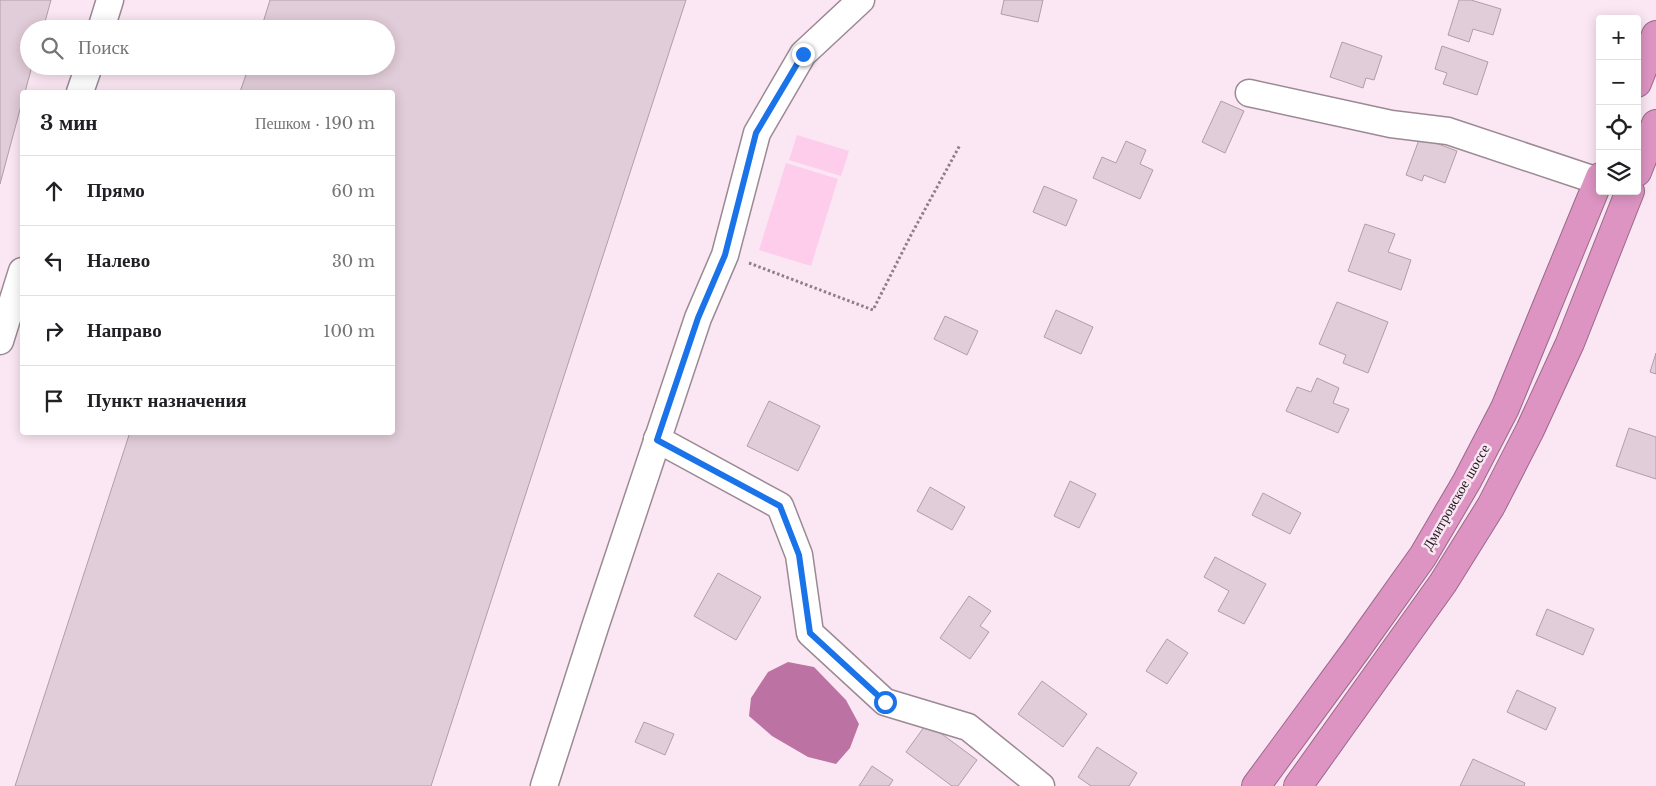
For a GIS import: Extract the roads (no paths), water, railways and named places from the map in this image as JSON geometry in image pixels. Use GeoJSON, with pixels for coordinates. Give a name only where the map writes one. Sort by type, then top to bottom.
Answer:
{"type":"FeatureCollection","features":[{"type":"Feature","properties":{"kind":"highway"},"geometry":{"type":"LineString","coordinates":[[1641,73],[1656,35]]}},
{"type":"Feature","properties":{"kind":"highway"},"geometry":{"type":"LineString","coordinates":[[1641,162],[1656,124]]}},
{"type":"Feature","properties":{"kind":"highway","name":"Дмитровское шоссе"},"geometry":{"type":"LineString","coordinates":[[1256,786],[1422,556],[1466,481],[1505,408],[1596,186]]}},
{"type":"Feature","properties":{"kind":"highway"},"geometry":{"type":"LineString","coordinates":[[1298,786],[1443,583],[1490,506],[1530,430],[1570,343],[1628,195]]}},
{"type":"Feature","properties":{"kind":"lane"},"geometry":{"type":"LineString","coordinates":[[104,20],[110,0]]}},
{"type":"Feature","properties":{"kind":"lane"},"geometry":{"type":"LineString","coordinates":[[544,786],[698,318],[725,255],[756,133],[803,54],[861,0]]}},
{"type":"Feature","properties":{"kind":"lane"},"geometry":{"type":"LineString","coordinates":[[81,90],[86,75]]}},
{"type":"Feature","properties":{"kind":"lane"},"geometry":{"type":"LineString","coordinates":[[1249,92],[1391,124],[1448,131],[1596,178]]}},
{"type":"Feature","properties":{"kind":"lane"},"geometry":{"type":"LineString","coordinates":[[0,341],[20,277]]}},
{"type":"Feature","properties":{"kind":"lane"},"geometry":{"type":"LineString","coordinates":[[657,440],[780,506],[799,555],[810,633],[885,702],[968,727],[1041,786]]}}]}
